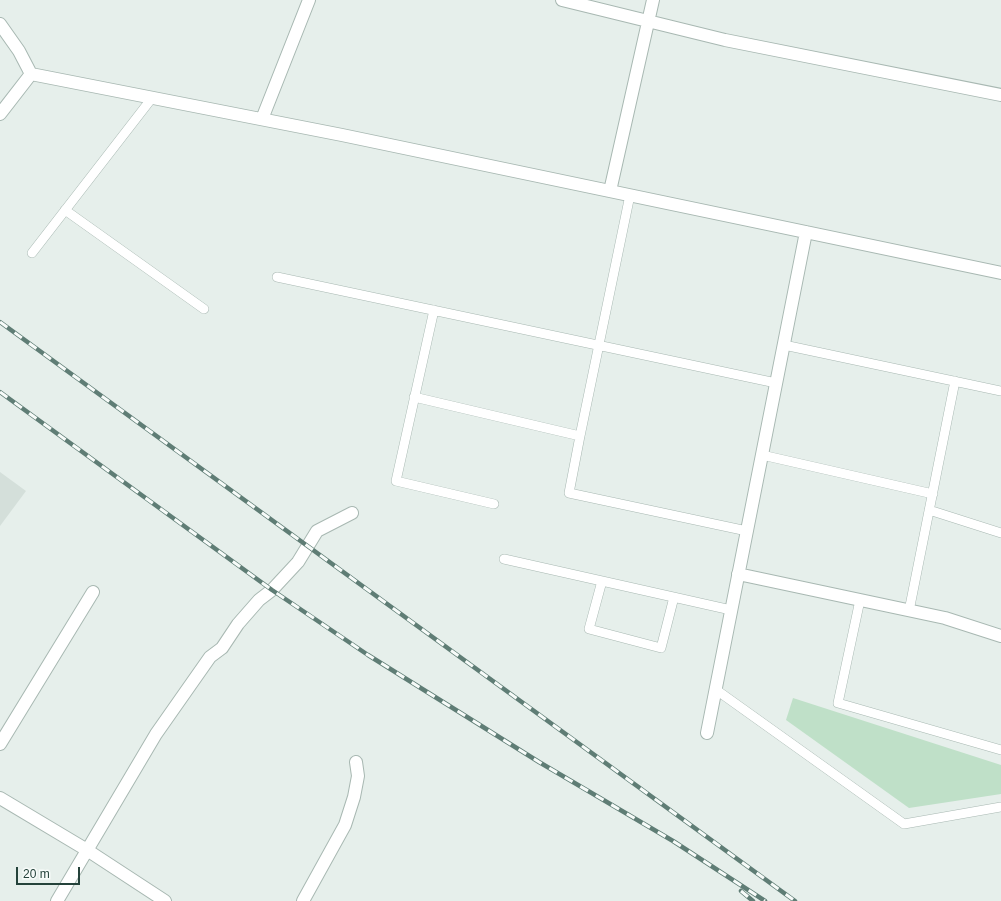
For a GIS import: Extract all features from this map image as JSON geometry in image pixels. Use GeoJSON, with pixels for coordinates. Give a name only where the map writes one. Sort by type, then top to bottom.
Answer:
{"type":"FeatureCollection","features":[{"type":"Feature","properties":{"kind":"street"},"geometry":{"type":"LineString","coordinates":[[262,119],[308,0]]}},
{"type":"Feature","properties":{"kind":"street"},"geometry":{"type":"LineString","coordinates":[[562,0],[725,40],[1001,95]]}},
{"type":"Feature","properties":{"kind":"street"},"geometry":{"type":"LineString","coordinates":[[610,191],[653,0]]}},
{"type":"Feature","properties":{"kind":"street"},"geometry":{"type":"LineString","coordinates":[[0,24],[19,51],[31,74]]}},
{"type":"Feature","properties":{"kind":"street"},"geometry":{"type":"LineString","coordinates":[[31,74],[262,119],[1001,273]]}},
{"type":"Feature","properties":{"kind":"street"},"geometry":{"type":"LineString","coordinates":[[0,114],[31,74]]}},
{"type":"Feature","properties":{"kind":"street"},"geometry":{"type":"LineString","coordinates":[[706,733],[806,232]]}},
{"type":"Feature","properties":{"kind":"street"},"geometry":{"type":"LineString","coordinates":[[56,901],[156,734],[210,657],[222,648],[238,624],[259,600],[272,590],[298,562],[317,532],[352,513]]}},
{"type":"Feature","properties":{"kind":"street"},"geometry":{"type":"LineString","coordinates":[[738,574],[945,618],[1001,636]]}},
{"type":"Feature","properties":{"kind":"street"},"geometry":{"type":"LineString","coordinates":[[0,744],[93,592]]}},
{"type":"Feature","properties":{"kind":"street"},"geometry":{"type":"LineString","coordinates":[[303,901],[345,825],[354,797],[358,776],[356,762]]}},
{"type":"Feature","properties":{"kind":"street"},"geometry":{"type":"LineString","coordinates":[[0,798],[87,850],[165,901]]}},
{"type":"Feature","properties":{"kind":"lane"},"geometry":{"type":"LineString","coordinates":[[32,252],[152,98]]}},
{"type":"Feature","properties":{"kind":"lane"},"geometry":{"type":"LineString","coordinates":[[630,195],[600,346],[568,493],[747,531]]}},
{"type":"Feature","properties":{"kind":"lane"},"geometry":{"type":"LineString","coordinates":[[66,210],[204,309]]}},
{"type":"Feature","properties":{"kind":"lane"},"geometry":{"type":"LineString","coordinates":[[277,277],[776,383]]}},
{"type":"Feature","properties":{"kind":"lane"},"geometry":{"type":"LineString","coordinates":[[434,310],[396,481],[494,504]]}},
{"type":"Feature","properties":{"kind":"lane"},"geometry":{"type":"LineString","coordinates":[[784,346],[1001,391]]}},
{"type":"Feature","properties":{"kind":"lane"},"geometry":{"type":"LineString","coordinates":[[909,611],[955,381]]}},
{"type":"Feature","properties":{"kind":"lane"},"geometry":{"type":"LineString","coordinates":[[414,397],[580,436]]}},
{"type":"Feature","properties":{"kind":"lane"},"geometry":{"type":"LineString","coordinates":[[762,455],[933,494]]}},
{"type":"Feature","properties":{"kind":"lane"},"geometry":{"type":"LineString","coordinates":[[929,510],[1001,533]]}},
{"type":"Feature","properties":{"kind":"lane"},"geometry":{"type":"LineString","coordinates":[[504,559],[731,610]]}},
{"type":"Feature","properties":{"kind":"lane"},"geometry":{"type":"LineString","coordinates":[[602,581],[589,629],[661,648],[674,597]]}},
{"type":"Feature","properties":{"kind":"lane"},"geometry":{"type":"LineString","coordinates":[[860,600],[838,703],[1001,750]]}},
{"type":"Feature","properties":{"kind":"lane"},"geometry":{"type":"LineString","coordinates":[[715,689],[904,824],[1001,807]]}},
{"type":"Feature","properties":{"kind":"shaded area"},"geometry":{"type":"Polygon","coordinates":[[[0,472],[26,491],[0,526],[0,472]]]}},
{"type":"Feature","properties":{"kind":"green space"},"geometry":{"type":"Polygon","coordinates":[[[793,698],[1001,765],[1001,794],[909,808],[786,720],[793,698]]]}},
{"type":"Feature","properties":{"kind":"railway"},"geometry":{"type":"LineString","coordinates":[[0,322],[795,901]]}},
{"type":"Feature","properties":{"kind":"railway"},"geometry":{"type":"LineString","coordinates":[[0,392],[272,590],[368,655],[539,762],[673,841],[765,901]]}},
{"type":"Feature","properties":{"kind":"railway"},"geometry":{"type":"LineString","coordinates":[[741,891],[753,901]]}}]}
